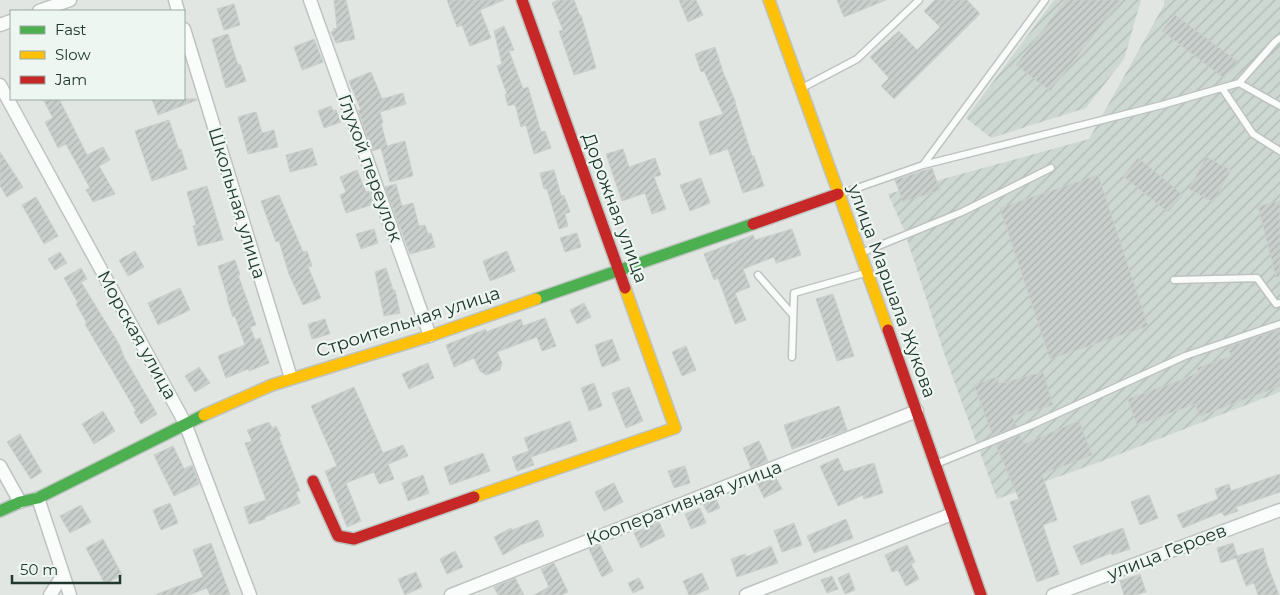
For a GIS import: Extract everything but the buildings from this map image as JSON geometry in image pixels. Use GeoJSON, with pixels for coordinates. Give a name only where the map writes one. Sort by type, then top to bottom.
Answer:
{"type":"FeatureCollection","features":[{"type":"Feature","properties":{"kind":"street"},"geometry":{"type":"LineString","coordinates":[[42,10],[70,0]]}},
{"type":"Feature","properties":{"kind":"street","name":"Глухой переулок"},"geometry":{"type":"LineString","coordinates":[[310,0],[430,336]]}},
{"type":"Feature","properties":{"kind":"street","name":"Дорожная улица"},"geometry":{"type":"LineString","coordinates":[[313,481],[338,536],[354,539],[675,428],[522,0]]}},
{"type":"Feature","properties":{"kind":"street","name":"улица Маршала Жукова"},"geometry":{"type":"LineString","coordinates":[[769,0],[917,411],[980,595]]}},
{"type":"Feature","properties":{"kind":"street","name":"Школьная улица"},"geometry":{"type":"LineString","coordinates":[[185,32],[291,378]]}},
{"type":"Feature","properties":{"kind":"street","name":"Морская улица"},"geometry":{"type":"LineString","coordinates":[[0,85],[185,423],[250,595]]}},
{"type":"Feature","properties":{"kind":"street","name":"Строительная улица"},"geometry":{"type":"LineString","coordinates":[[0,511],[20,502],[38,498],[185,423],[291,378],[430,336],[838,194]]}},
{"type":"Feature","properties":{"kind":"street","name":"Кооперативная улица"},"geometry":{"type":"LineString","coordinates":[[451,595],[917,411]]}},
{"type":"Feature","properties":{"kind":"street"},"geometry":{"type":"LineString","coordinates":[[0,466],[20,502]]}},
{"type":"Feature","properties":{"kind":"street"},"geometry":{"type":"LineString","coordinates":[[38,498],[70,595]]}},
{"type":"Feature","properties":{"kind":"street","name":"улица Героев"},"geometry":{"type":"LineString","coordinates":[[1053,595],[1280,510]]}},
{"type":"Feature","properties":{"kind":"street"},"geometry":{"type":"LineString","coordinates":[[746,595],[952,514]]}},
{"type":"Feature","properties":{"kind":"street"},"geometry":{"type":"LineString","coordinates":[[50,595],[63,576]]}},
{"type":"Feature","properties":{"kind":"lane"},"geometry":{"type":"LineString","coordinates":[[800,88],[857,59],[919,0]]}},
{"type":"Feature","properties":{"kind":"lane"},"geometry":{"type":"LineString","coordinates":[[922,165],[1045,0]]}},
{"type":"Feature","properties":{"kind":"lane"},"geometry":{"type":"LineString","coordinates":[[838,194],[922,165],[1162,105],[1239,83],[1280,38]]}},
{"type":"Feature","properties":{"kind":"lane"},"geometry":{"type":"LineString","coordinates":[[1239,83],[1280,106]]}},
{"type":"Feature","properties":{"kind":"lane"},"geometry":{"type":"LineString","coordinates":[[1222,88],[1253,134],[1280,151]]}},
{"type":"Feature","properties":{"kind":"lane"},"geometry":{"type":"LineString","coordinates":[[860,253],[962,212],[1051,168]]}},
{"type":"Feature","properties":{"kind":"lane"},"geometry":{"type":"LineString","coordinates":[[792,357],[794,293],[866,272]]}},
{"type":"Feature","properties":{"kind":"lane"},"geometry":{"type":"LineString","coordinates":[[758,275],[794,316]]}},
{"type":"Feature","properties":{"kind":"lane"},"geometry":{"type":"LineString","coordinates":[[1174,280],[1257,278],[1276,304],[1280,303]]}},
{"type":"Feature","properties":{"kind":"lane"},"geometry":{"type":"LineString","coordinates":[[935,464],[1032,425],[1185,356],[1280,324]]}},
{"type":"Feature","properties":{"kind":"shaded area"},"geometry":{"type":"Polygon","coordinates":[[[1054,0],[1141,0],[1124,59],[1086,108],[991,138],[966,118],[1054,0]]]}},
{"type":"Feature","properties":{"kind":"shaded area"},"geometry":{"type":"Polygon","coordinates":[[[1164,0],[1280,0],[1280,392],[1102,461],[997,499],[945,356],[904,230],[888,194],[1089,139],[1164,5],[1164,0]]]}},
{"type":"Feature","properties":{"kind":"traffic: fast"},"geometry":{"type":"LineString","coordinates":[[536,299],[753,224]]}},
{"type":"Feature","properties":{"kind":"traffic: fast"},"geometry":{"type":"LineString","coordinates":[[0,511],[20,502],[38,498],[204,415]]}},
{"type":"Feature","properties":{"kind":"traffic: slow"},"geometry":{"type":"LineString","coordinates":[[769,0],[888,330]]}},
{"type":"Feature","properties":{"kind":"traffic: slow"},"geometry":{"type":"LineString","coordinates":[[474,497],[675,428],[625,288]]}},
{"type":"Feature","properties":{"kind":"traffic: slow"},"geometry":{"type":"LineString","coordinates":[[204,415],[272,385],[430,336],[536,299]]}},
{"type":"Feature","properties":{"kind":"traffic: jam"},"geometry":{"type":"LineString","coordinates":[[522,0],[625,288]]}},
{"type":"Feature","properties":{"kind":"traffic: jam"},"geometry":{"type":"LineString","coordinates":[[753,224],[838,194]]}},
{"type":"Feature","properties":{"kind":"traffic: jam"},"geometry":{"type":"LineString","coordinates":[[888,330],[981,595]]}},
{"type":"Feature","properties":{"kind":"traffic: jam"},"geometry":{"type":"LineString","coordinates":[[313,481],[338,536],[354,539],[474,497]]}}]}
